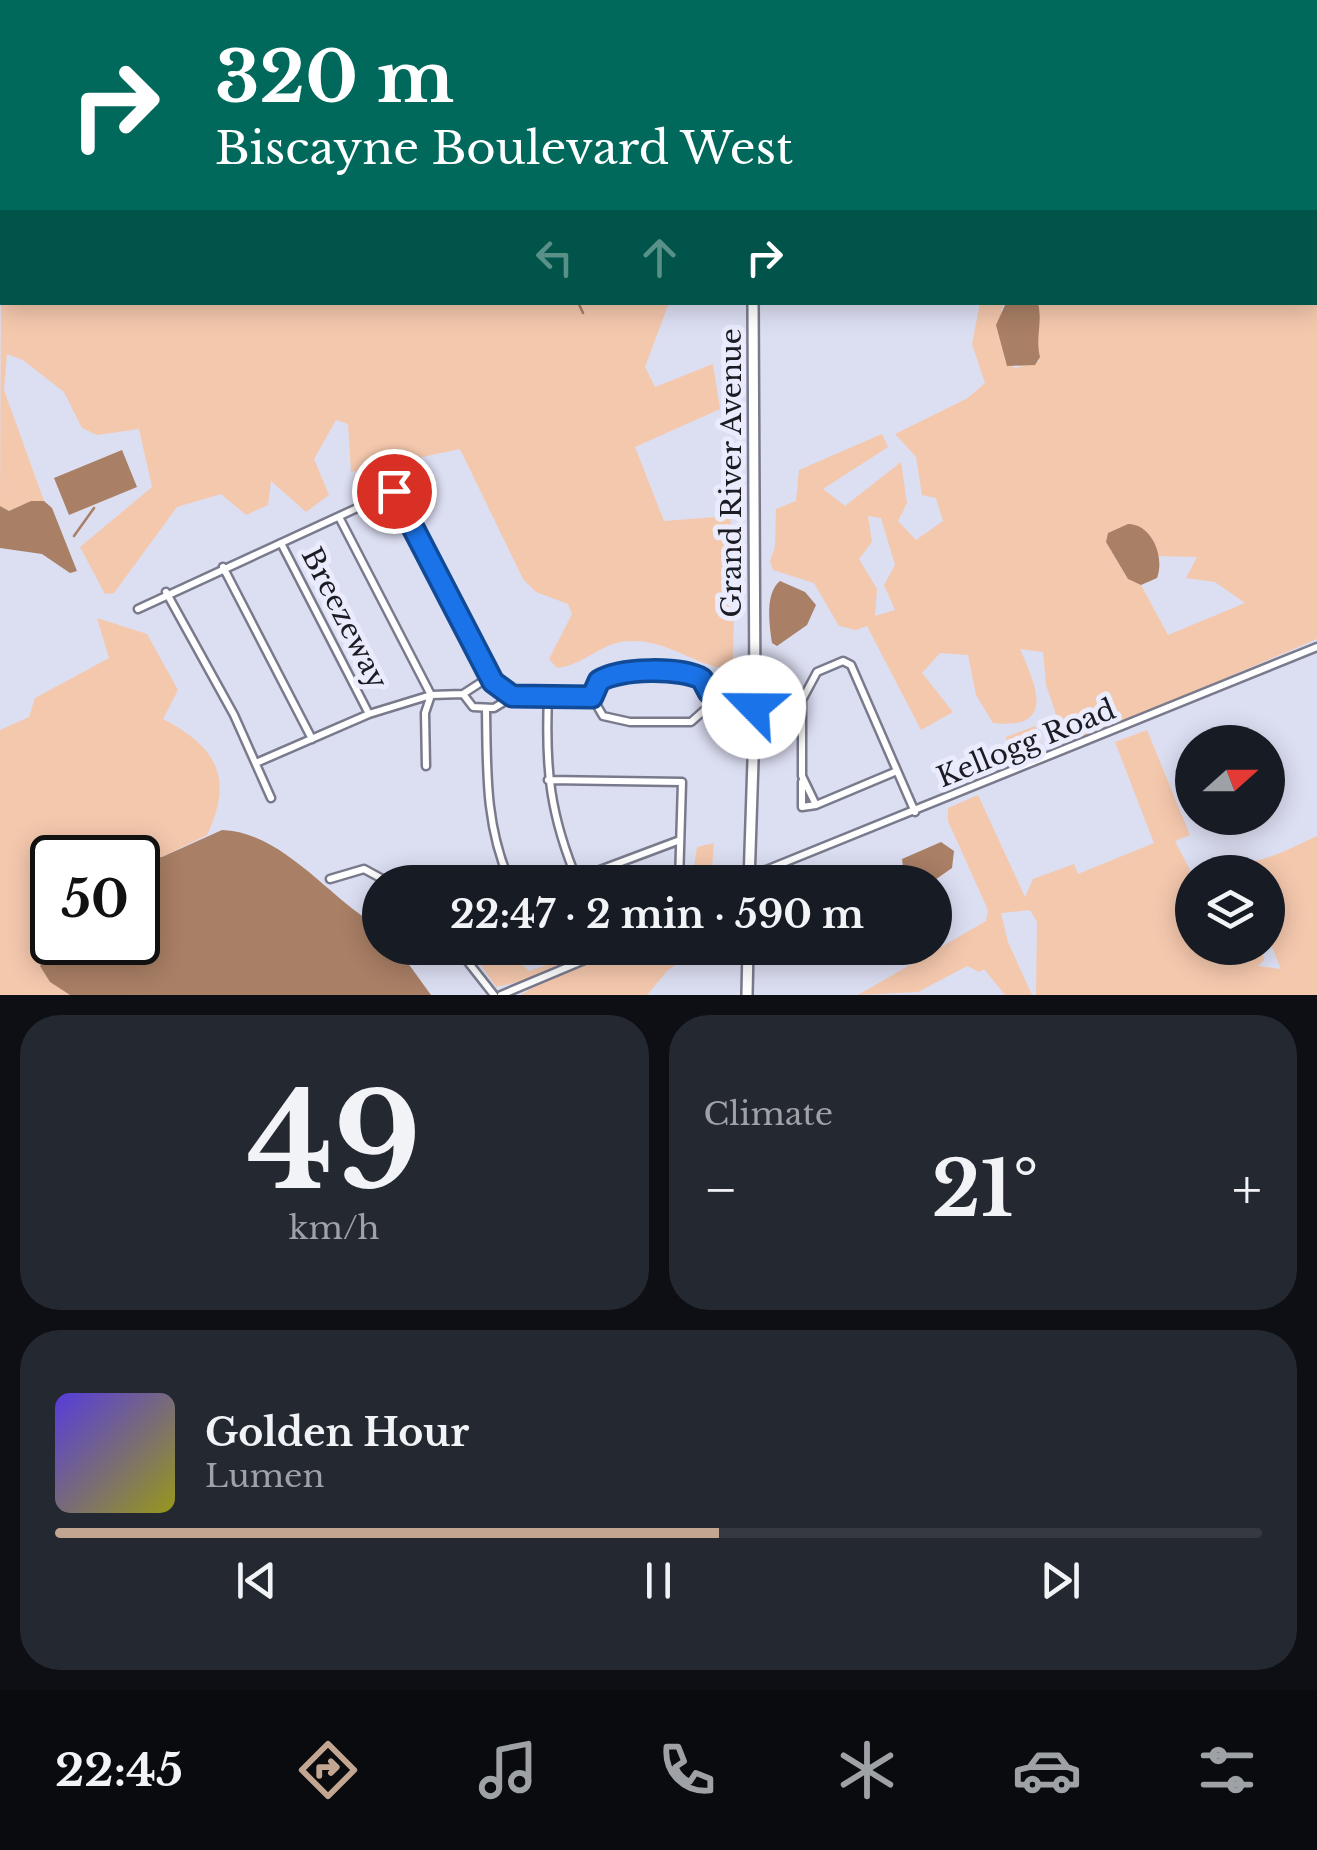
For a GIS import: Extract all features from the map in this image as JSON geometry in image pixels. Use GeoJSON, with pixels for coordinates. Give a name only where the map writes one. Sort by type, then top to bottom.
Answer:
{"type":"FeatureCollection","features":[{"type":"Feature","properties":{"kind":"main road","name":"Grand River Avenue"},"geometry":{"type":"LineString","coordinates":[[749,865],[755,700],[753,305]]}},
{"type":"Feature","properties":{"kind":"main road"},"geometry":{"type":"LineString","coordinates":[[748,965],[748,995]]}},
{"type":"Feature","properties":{"kind":"street"},"geometry":{"type":"LineString","coordinates":[[138,609],[166,592],[394,491],[493,682],[512,696]]}},
{"type":"Feature","properties":{"kind":"street"},"geometry":{"type":"LineString","coordinates":[[339,518],[431,694],[425,712],[426,766]]}},
{"type":"Feature","properties":{"kind":"street","name":"Breezeway"},"geometry":{"type":"LineString","coordinates":[[281,543],[369,714]]}},
{"type":"Feature","properties":{"kind":"street"},"geometry":{"type":"LineString","coordinates":[[224,567],[312,739]]}},
{"type":"Feature","properties":{"kind":"street"},"geometry":{"type":"LineString","coordinates":[[166,592],[271,798]]}},
{"type":"Feature","properties":{"kind":"street","name":"Kellogg Road"},"geometry":{"type":"LineString","coordinates":[[779,865],[1317,647]]}},
{"type":"Feature","properties":{"kind":"street"},"geometry":{"type":"LineString","coordinates":[[897,771],[816,805],[802,806],[802,700],[818,672],[843,661],[851,665],[897,771],[914,812]]}},
{"type":"Feature","properties":{"kind":"street"},"geometry":{"type":"LineString","coordinates":[[592,697],[599,681],[613,674],[694,675],[709,692],[710,704]]}},
{"type":"Feature","properties":{"kind":"street"},"geometry":{"type":"LineString","coordinates":[[256,764],[369,714],[431,694],[463,694],[474,684],[493,682]]}},
{"type":"Feature","properties":{"kind":"street"},"geometry":{"type":"LineString","coordinates":[[709,692],[755,700]]}},
{"type":"Feature","properties":{"kind":"street"},"geometry":{"type":"LineString","coordinates":[[463,694],[473,706],[486,709],[512,696],[592,697]]}},
{"type":"Feature","properties":{"kind":"street"},"geometry":{"type":"LineString","coordinates":[[548,697],[548,780],[557,834],[570,865]]}},
{"type":"Feature","properties":{"kind":"street"},"geometry":{"type":"LineString","coordinates":[[592,697],[604,716],[630,722],[692,722],[710,704],[802,700]]}},
{"type":"Feature","properties":{"kind":"street"},"geometry":{"type":"LineString","coordinates":[[486,709],[486,800],[504,865]]}},
{"type":"Feature","properties":{"kind":"street"},"geometry":{"type":"LineString","coordinates":[[802,776],[816,805]]}},
{"type":"Feature","properties":{"kind":"street"},"geometry":{"type":"LineString","coordinates":[[548,780],[682,782],[679,865]]}},
{"type":"Feature","properties":{"kind":"street"},"geometry":{"type":"LineString","coordinates":[[617,865],[680,840]]}},
{"type":"Feature","properties":{"kind":"street"},"geometry":{"type":"LineString","coordinates":[[330,879],[362,870]]}},
{"type":"Feature","properties":{"kind":"street"},"geometry":{"type":"LineString","coordinates":[[472,965],[497,995],[571,965]]}},
{"type":"Feature","properties":{"kind":"shaded area"},"geometry":{"type":"Polygon","coordinates":[[[1,305],[668,305],[645,367],[655,387],[713,364],[720,409],[635,447],[664,521],[730,516],[735,563],[733,660],[726,669],[636,641],[613,644],[557,668],[549,659],[572,614],[568,604],[536,592],[523,579],[460,449],[351,472],[348,424],[336,420],[314,459],[329,495],[306,512],[271,481],[268,505],[246,515],[221,494],[177,507],[114,593],[105,594],[80,547],[152,487],[139,429],[97,435],[82,428],[64,392],[23,360],[7,354],[4,390],[44,501],[31,501],[9,511],[0,506],[1,305]]]}},
{"type":"Feature","properties":{"kind":"shaded area"},"geometry":{"type":"Polygon","coordinates":[[[980,305],[1004,305],[1001,309],[1005,362],[1016,368],[1039,361],[1035,335],[1038,305],[1317,305],[1317,639],[1067,746],[1046,685],[1043,652],[1020,649],[1032,677],[1036,702],[1034,712],[1026,720],[1013,723],[993,723],[976,695],[968,655],[940,653],[922,673],[953,712],[921,730],[867,626],[856,630],[839,626],[814,583],[773,570],[770,561],[775,547],[776,509],[796,501],[799,470],[882,434],[888,447],[823,489],[845,506],[901,462],[907,503],[898,521],[916,540],[943,521],[936,498],[922,495],[916,457],[895,434],[968,398],[985,383],[972,344],[980,305]],[[868,516],[872,542],[859,559],[877,589],[875,616],[895,610],[884,585],[895,565],[881,518],[868,516]],[[1152,537],[1106,542],[1128,579],[1141,585],[1168,635],[1245,603],[1215,582],[1186,578],[1197,557],[1156,556],[1152,537]]]}},
{"type":"Feature","properties":{"kind":"shaded area"},"geometry":{"type":"Polygon","coordinates":[[[1005,305],[1038,305],[1040,357],[1035,365],[1007,366],[996,325],[1005,305]]]}},
{"type":"Feature","properties":{"kind":"shaded area"},"geometry":{"type":"Polygon","coordinates":[[[122,450],[137,487],[69,515],[54,478],[122,450]]]}},
{"type":"Feature","properties":{"kind":"shaded area"},"geometry":{"type":"Polygon","coordinates":[[[31,501],[44,501],[52,508],[77,571],[70,573],[42,554],[0,548],[0,506],[9,511],[31,501]]]}},
{"type":"Feature","properties":{"kind":"shaded area"},"geometry":{"type":"Polygon","coordinates":[[[1128,524],[1144,529],[1158,552],[1157,578],[1141,585],[1128,579],[1106,542],[1108,533],[1128,524]]]}},
{"type":"Feature","properties":{"kind":"shaded area"},"geometry":{"type":"Polygon","coordinates":[[[780,581],[805,592],[816,605],[807,625],[777,646],[772,643],[769,609],[772,593],[780,581]]]}},
{"type":"Feature","properties":{"kind":"shaded area"},"geometry":{"type":"Polygon","coordinates":[[[97,618],[147,634],[178,690],[163,719],[196,741],[215,766],[219,797],[215,815],[207,835],[162,857],[160,835],[30,835],[30,965],[47,965],[50,982],[70,995],[0,995],[0,730],[29,717],[35,698],[109,658],[97,618]]]}},
{"type":"Feature","properties":{"kind":"shaded area"},"geometry":{"type":"Polygon","coordinates":[[[1035,726],[1044,753],[1011,766],[1006,737],[1035,726]]]}},
{"type":"Feature","properties":{"kind":"shaded area"},"geometry":{"type":"Polygon","coordinates":[[[1147,730],[1175,798],[1175,835],[1190,835],[1175,841],[1182,855],[1175,855],[1175,965],[1259,965],[1281,969],[1279,965],[1285,965],[1285,855],[1274,855],[1317,836],[1317,995],[1036,995],[1037,922],[1030,910],[1001,913],[1008,942],[1032,995],[1005,995],[984,969],[979,972],[967,966],[918,992],[858,995],[910,965],[952,965],[952,941],[986,921],[988,910],[948,821],[948,808],[978,795],[1025,897],[1033,879],[1074,864],[1078,874],[1154,843],[1115,742],[1147,730]]]}},
{"type":"Feature","properties":{"kind":"shaded area"},"geometry":{"type":"Polygon","coordinates":[[[222,830],[264,841],[302,866],[362,916],[362,965],[409,965],[431,995],[70,995],[50,982],[40,965],[160,965],[162,857],[222,830]]]}},
{"type":"Feature","properties":{"kind":"shaded area"},"geometry":{"type":"Polygon","coordinates":[[[941,842],[954,851],[952,868],[903,865],[902,859],[941,842]]]}},
{"type":"Feature","properties":{"kind":"shaded area"},"geometry":{"type":"Polygon","coordinates":[[[714,843],[712,865],[694,865],[697,847],[714,843]]]}},
{"type":"Feature","properties":{"kind":"shaded area"},"geometry":{"type":"Polygon","coordinates":[[[481,965],[523,965],[529,971],[547,965],[676,965],[647,995],[521,995],[536,985],[534,978],[496,987],[481,965]]]}},
{"type":"Feature","properties":{"kind":"waterway"},"geometry":{"type":"LineString","coordinates":[[579,305],[583,313]]}},
{"type":"Feature","properties":{"kind":"waterway"},"geometry":{"type":"LineString","coordinates":[[74,536],[94,508]]}},
{"type":"Feature","properties":{"kind":"route"},"geometry":{"type":"LineString","coordinates":[[394,491],[493,682],[512,696],[592,697],[599,681],[613,674],[686,674],[702,679],[709,692],[755,694],[754,707]]}}]}
